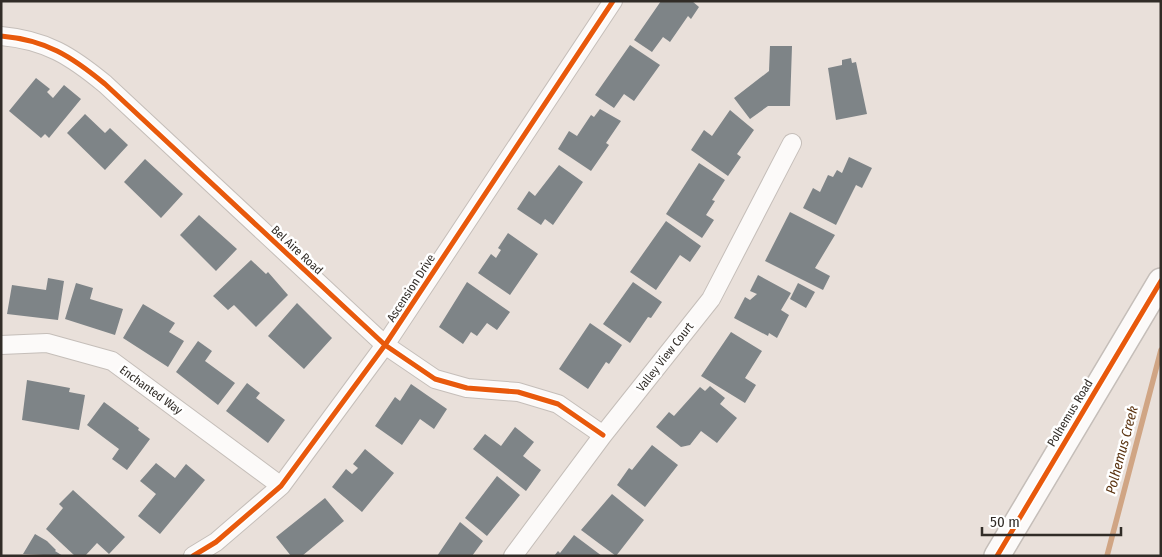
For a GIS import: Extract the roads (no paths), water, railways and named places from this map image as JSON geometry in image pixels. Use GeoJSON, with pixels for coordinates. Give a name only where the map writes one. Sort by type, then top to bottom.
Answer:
{"type":"FeatureCollection","features":[{"type":"Feature","properties":{"kind":"main road","name":"Polhemus Road"},"geometry":{"type":"LineString","coordinates":[[997,556],[1161,281]]}},
{"type":"Feature","properties":{"kind":"street","name":"Ascension Drive"},"geometry":{"type":"LineString","coordinates":[[193,556],[216,542],[281,486],[385,346],[613,1]]}},
{"type":"Feature","properties":{"kind":"street","name":"Bel Aire Road"},"geometry":{"type":"LineString","coordinates":[[1,36],[22,38],[56,48],[79,62],[105,84],[385,346],[436,379],[468,388],[518,392],[558,404],[604,435]]}},
{"type":"Feature","properties":{"kind":"street","name":"Valley View Court"},"geometry":{"type":"LineString","coordinates":[[513,556],[604,435],[711,299],[792,143]]}},
{"type":"Feature","properties":{"kind":"street","name":"Enchanted Way"},"geometry":{"type":"LineString","coordinates":[[1,345],[47,343],[112,361],[281,486]]}},
{"type":"Feature","properties":{"kind":"waterway","name":"Polhemus Creek"},"geometry":{"type":"LineString","coordinates":[[1107,556],[1161,350]]}}]}
